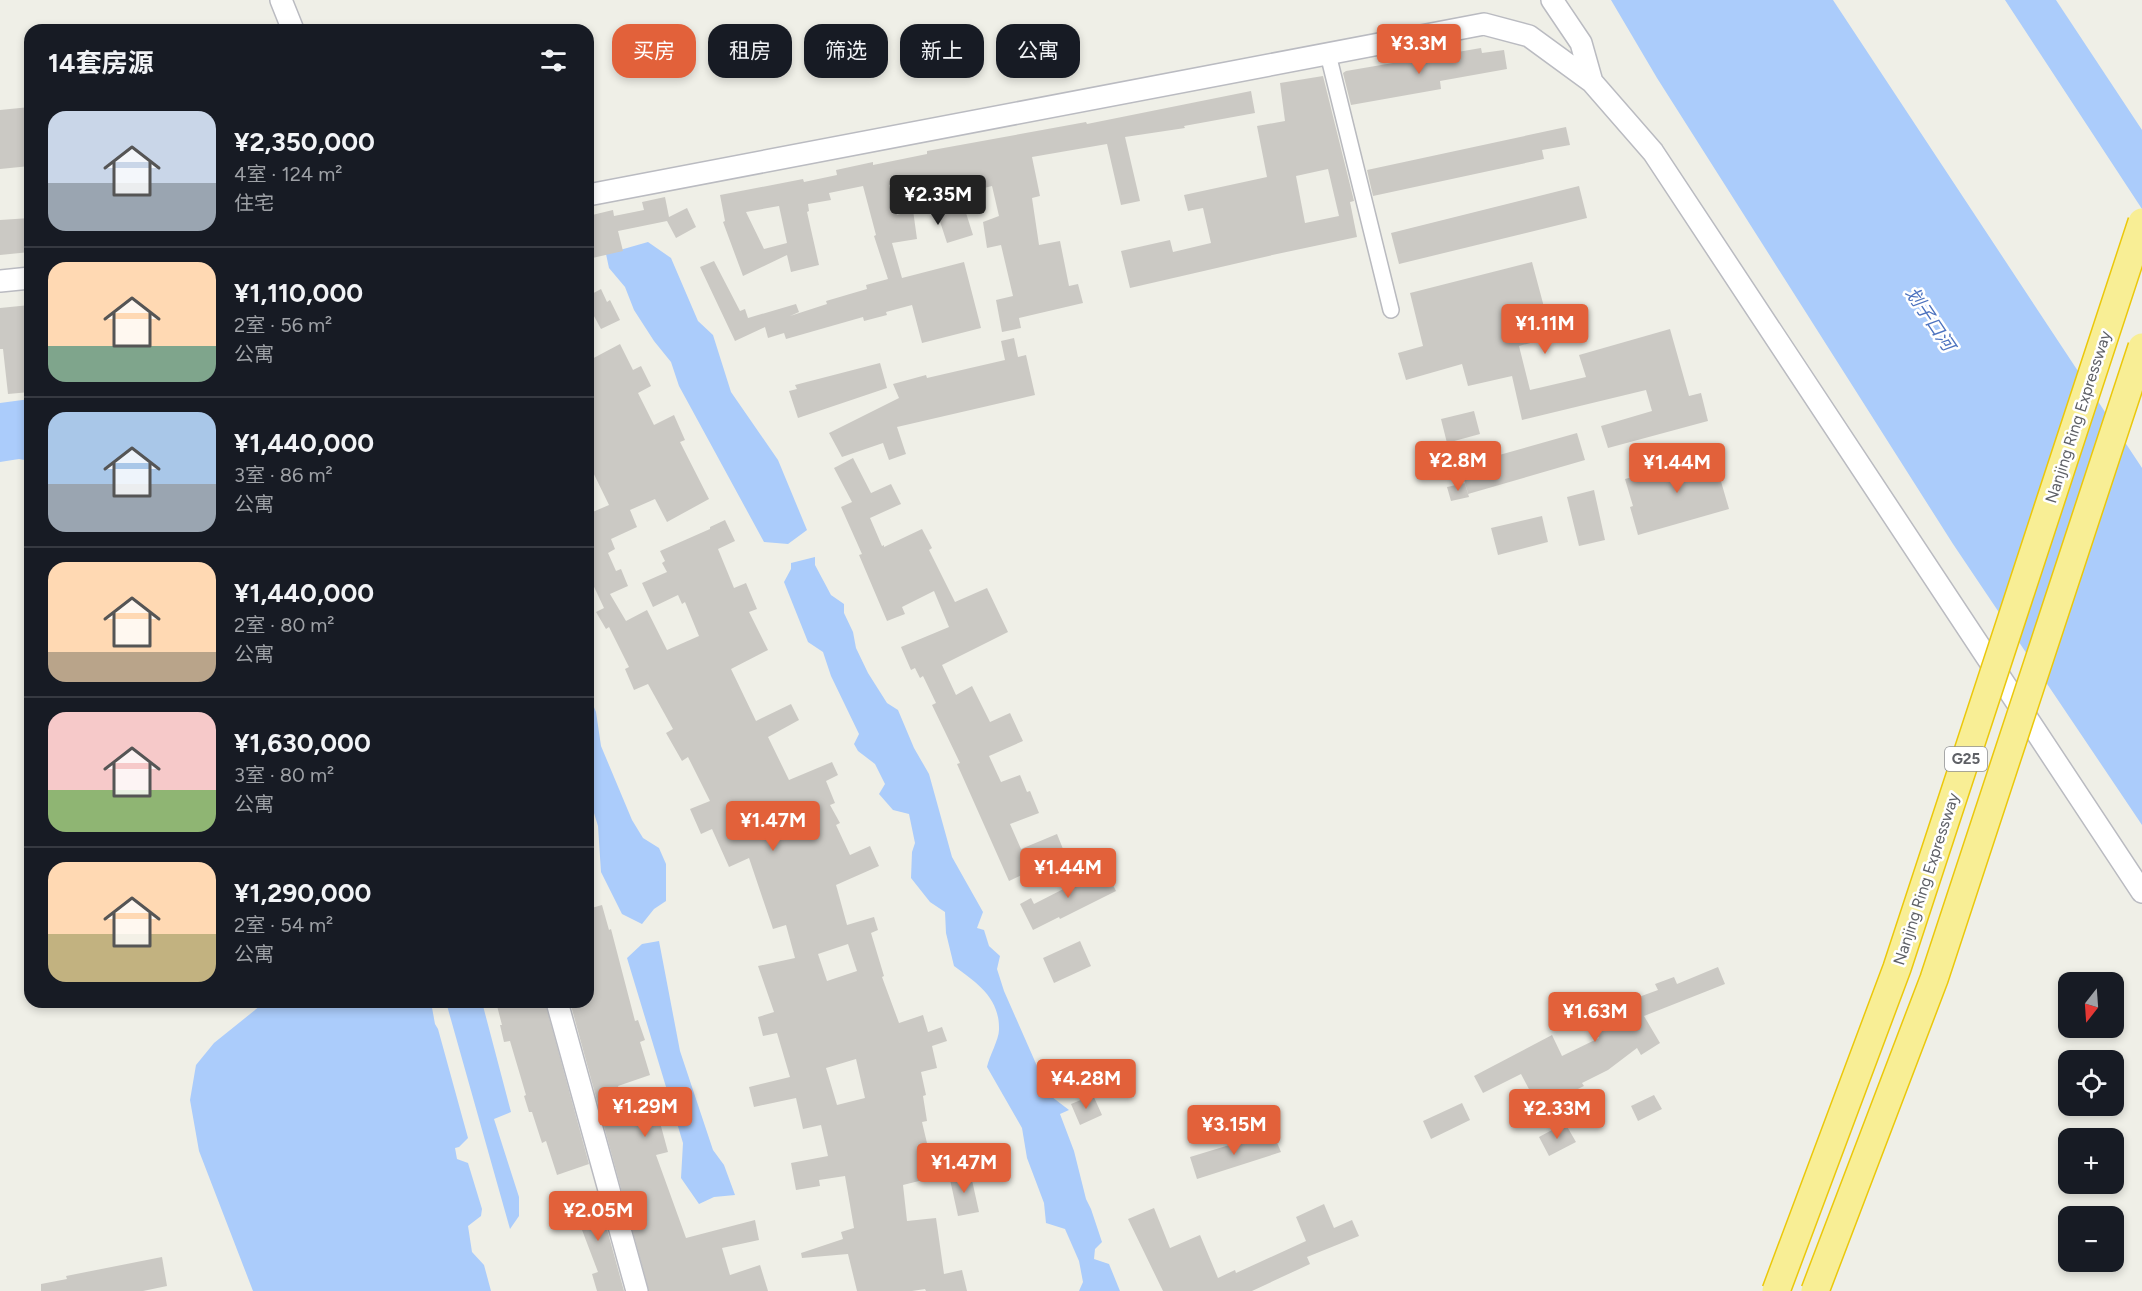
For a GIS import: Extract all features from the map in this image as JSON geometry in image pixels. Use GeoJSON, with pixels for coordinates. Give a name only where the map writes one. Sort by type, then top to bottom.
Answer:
{"type":"FeatureCollection","features":[{"type":"Feature","properties":{"kind":"highway","name":"Nanjing Ring Expressway"},"geometry":{"type":"LineString","coordinates":[[1776,1291],[1897,968],[2142,222]]}},
{"type":"Feature","properties":{"kind":"highway","name":"G25"},"geometry":{"type":"LineString","coordinates":[[1815,1291],[1934,979],[2142,347]]}},
{"type":"Feature","properties":{"kind":"main road"},"geometry":{"type":"LineString","coordinates":[[281,0],[290,24]]}},
{"type":"Feature","properties":{"kind":"main road"},"geometry":{"type":"LineString","coordinates":[[1552,0],[1581,43],[1592,82]]}},
{"type":"Feature","properties":{"kind":"main road"},"geometry":{"type":"LineString","coordinates":[[594,194],[1484,24],[1530,36],[1592,82],[1659,162],[2142,892]]}},
{"type":"Feature","properties":{"kind":"main road"},"geometry":{"type":"LineString","coordinates":[[0,281],[24,279]]}},
{"type":"Feature","properties":{"kind":"main road"},"geometry":{"type":"LineString","coordinates":[[559,1008],[637,1291]]}},
{"type":"Feature","properties":{"kind":"street"},"geometry":{"type":"LineString","coordinates":[[1328,54],[1391,310]]}},
{"type":"Feature","properties":{"kind":"water","name":"划子口河"},"geometry":{"type":"Polygon","coordinates":[[[1611,0],[1833,0],[2142,468],[2142,825],[1953,544],[1657,78],[1611,0]]]}},
{"type":"Feature","properties":{"kind":"water"},"geometry":{"type":"Polygon","coordinates":[[[2005,0],[2056,0],[2142,130],[2142,209],[2005,0]]]}},
{"type":"Feature","properties":{"kind":"water"},"geometry":{"type":"Polygon","coordinates":[[[648,242],[671,258],[698,321],[713,335],[731,392],[778,460],[807,530],[788,544],[764,542],[679,386],[671,362],[634,310],[625,287],[609,268],[606,254],[648,242]]]}},
{"type":"Feature","properties":{"kind":"water"},"geometry":{"type":"Polygon","coordinates":[[[24,400],[24,460],[0,462],[0,403],[24,400]]]}},
{"type":"Feature","properties":{"kind":"water"},"geometry":{"type":"Polygon","coordinates":[[[815,557],[815,565],[831,595],[844,604],[844,613],[853,632],[856,648],[868,673],[887,703],[898,710],[914,748],[929,774],[952,857],[983,912],[977,928],[984,930],[989,946],[1000,956],[997,969],[1004,991],[1052,1097],[1069,1110],[1060,1114],[1102,1242],[1095,1249],[1094,1259],[1109,1264],[1120,1291],[1079,1291],[1083,1282],[1079,1261],[1065,1229],[1046,1223],[1044,1203],[1027,1158],[1022,1128],[987,1067],[999,1034],[996,1009],[986,992],[954,966],[946,933],[945,912],[930,902],[911,878],[912,852],[915,843],[909,814],[893,810],[879,794],[885,784],[875,764],[858,751],[854,744],[859,734],[831,676],[823,652],[808,642],[784,582],[791,569],[791,563],[815,557]]]}},
{"type":"Feature","properties":{"kind":"water"},"geometry":{"type":"Polygon","coordinates":[[[594,707],[601,746],[632,820],[643,838],[659,848],[666,864],[666,901],[654,909],[642,924],[622,914],[601,872],[598,826],[594,813],[594,707]]]}},
{"type":"Feature","properties":{"kind":"water"},"geometry":{"type":"Polygon","coordinates":[[[659,941],[680,1051],[713,1150],[724,1165],[735,1195],[714,1197],[699,1204],[681,1178],[683,1143],[627,958],[642,944],[659,941]]]}},
{"type":"Feature","properties":{"kind":"water"},"geometry":{"type":"Polygon","coordinates":[[[258,1008],[432,1008],[468,1138],[455,1148],[457,1159],[468,1163],[482,1209],[481,1216],[468,1226],[472,1252],[484,1265],[491,1291],[253,1291],[199,1151],[190,1100],[196,1065],[214,1043],[258,1008]]]}},
{"type":"Feature","properties":{"kind":"water"},"geometry":{"type":"Polygon","coordinates":[[[448,1008],[484,1008],[511,1112],[494,1119],[519,1197],[519,1216],[510,1229],[448,1008]]]}},
{"type":"Feature","properties":{"kind":"building"},"geometry":{"type":"Polygon","coordinates":[[[1481,48],[1482,53],[1504,50],[1507,69],[1440,81],[1441,89],[1351,105],[1343,73],[1346,71],[1481,48]]]}},
{"type":"Feature","properties":{"kind":"building"},"geometry":{"type":"Polygon","coordinates":[[[1323,76],[1354,201],[1350,202],[1357,237],[1130,288],[1121,251],[1170,240],[1173,252],[1211,243],[1203,208],[1188,211],[1184,195],[1267,177],[1257,126],[1285,121],[1280,83],[1323,76]],[[1328,169],[1296,176],[1305,223],[1339,216],[1328,169]]]}},
{"type":"Feature","properties":{"kind":"building"},"geometry":{"type":"Polygon","coordinates":[[[1251,91],[1255,113],[1184,126],[1185,128],[1125,137],[1140,201],[1121,205],[1107,144],[1032,157],[1040,196],[1032,198],[1039,245],[1060,241],[1069,286],[1078,284],[1083,303],[1019,318],[1021,328],[1002,332],[996,300],[1013,296],[1001,245],[987,248],[983,222],[999,216],[992,186],[960,194],[973,235],[947,243],[934,203],[931,177],[889,185],[897,215],[913,210],[917,239],[892,243],[902,278],[964,262],[981,328],[922,343],[912,305],[886,312],[887,315],[864,321],[863,317],[786,339],[784,333],[768,338],[765,327],[735,341],[700,267],[714,261],[740,311],[745,309],[748,318],[796,304],[799,312],[790,316],[827,304],[826,301],[867,289],[866,285],[888,279],[874,236],[876,235],[863,186],[829,193],[831,200],[808,204],[809,211],[807,212],[819,265],[791,272],[787,255],[743,276],[723,222],[725,221],[720,195],[837,175],[836,170],[927,154],[927,151],[1086,122],[1087,124],[1251,91]],[[779,206],[746,212],[764,249],[787,243],[779,206]]]}},
{"type":"Feature","properties":{"kind":"building"},"geometry":{"type":"Polygon","coordinates":[[[24,108],[24,167],[0,169],[0,110],[24,108]]]}},
{"type":"Feature","properties":{"kind":"building"},"geometry":{"type":"Polygon","coordinates":[[[1566,127],[1570,145],[1542,150],[1544,159],[1373,196],[1367,170],[1566,127]]]}},
{"type":"Feature","properties":{"kind":"building"},"geometry":{"type":"Polygon","coordinates":[[[1579,186],[1587,218],[1399,264],[1391,233],[1579,186]]]}},
{"type":"Feature","properties":{"kind":"building"},"geometry":{"type":"Polygon","coordinates":[[[665,197],[669,217],[687,208],[696,227],[676,238],[667,221],[618,231],[623,251],[594,258],[594,215],[613,210],[614,216],[644,210],[642,202],[665,197]]]}},
{"type":"Feature","properties":{"kind":"building"},"geometry":{"type":"Polygon","coordinates":[[[24,218],[24,253],[0,255],[0,220],[24,218]]]}},
{"type":"Feature","properties":{"kind":"building"},"geometry":{"type":"Polygon","coordinates":[[[1532,262],[1552,337],[1519,346],[1530,390],[1586,377],[1579,355],[1670,329],[1689,396],[1701,393],[1708,421],[1608,448],[1601,426],[1652,411],[1646,390],[1522,420],[1512,376],[1468,386],[1462,364],[1406,380],[1398,353],[1423,346],[1410,293],[1532,262]]]}},
{"type":"Feature","properties":{"kind":"building"},"geometry":{"type":"Polygon","coordinates":[[[601,289],[607,302],[610,300],[620,320],[601,329],[594,316],[594,293],[601,289]]]}},
{"type":"Feature","properties":{"kind":"building"},"geometry":{"type":"Polygon","coordinates":[[[24,306],[24,393],[8,394],[3,349],[0,349],[0,308],[24,306]]]}},
{"type":"Feature","properties":{"kind":"building"},"geometry":{"type":"Polygon","coordinates":[[[1014,338],[1018,357],[1026,355],[1035,395],[897,427],[906,454],[889,460],[883,443],[842,457],[829,433],[899,398],[893,384],[926,375],[927,378],[1005,360],[1001,341],[1014,338]]]}},
{"type":"Feature","properties":{"kind":"building"},"geometry":{"type":"Polygon","coordinates":[[[620,344],[633,370],[641,366],[651,386],[638,393],[654,425],[674,415],[685,440],[680,442],[709,499],[667,522],[655,499],[630,510],[637,527],[611,539],[615,549],[608,553],[616,571],[621,569],[628,586],[610,594],[626,621],[647,610],[667,650],[699,636],[685,602],[682,604],[678,595],[653,607],[642,583],[667,572],[662,563],[665,561],[660,551],[725,520],[735,541],[718,549],[734,588],[746,583],[757,609],[749,612],[768,650],[731,669],[756,721],[791,704],[799,720],[768,737],[789,780],[832,762],[838,775],[826,781],[835,803],[830,805],[840,823],[836,825],[850,855],[870,846],[879,866],[836,885],[847,925],[874,917],[878,930],[871,933],[884,976],[882,977],[899,1023],[923,1015],[928,1032],[942,1027],[947,1041],[932,1046],[937,1068],[921,1072],[926,1095],[923,1096],[927,1121],[922,1122],[935,1177],[903,1185],[907,1221],[936,1218],[944,1274],[962,1270],[967,1291],[926,1291],[925,1289],[857,1291],[848,1254],[802,1258],[801,1253],[843,1239],[841,1232],[854,1228],[845,1176],[819,1180],[820,1186],[796,1190],[791,1163],[828,1156],[821,1125],[803,1129],[796,1098],[754,1107],[749,1087],[790,1077],[777,1033],[763,1036],[758,1017],[774,1012],[758,966],[795,958],[786,925],[773,929],[749,858],[729,867],[712,829],[701,834],[690,809],[710,801],[688,757],[682,761],[666,733],[673,729],[648,684],[634,690],[625,669],[629,667],[609,627],[606,629],[596,612],[604,608],[594,587],[594,511],[609,505],[594,474],[594,358],[620,344]],[[848,944],[818,954],[827,981],[857,971],[848,944]],[[856,1059],[826,1068],[837,1105],[865,1098],[856,1059]]]}},
{"type":"Feature","properties":{"kind":"building"},"geometry":{"type":"Polygon","coordinates":[[[880,363],[887,388],[798,418],[789,391],[797,389],[795,385],[880,363]]]}},
{"type":"Feature","properties":{"kind":"building"},"geometry":{"type":"Polygon","coordinates":[[[1474,411],[1480,434],[1447,443],[1441,419],[1474,411]]]}},
{"type":"Feature","properties":{"kind":"building"},"geometry":{"type":"Polygon","coordinates":[[[1577,433],[1585,460],[1468,494],[1460,466],[1577,433]]]}},
{"type":"Feature","properties":{"kind":"building"},"geometry":{"type":"Polygon","coordinates":[[[1433,442],[1437,460],[1419,464],[1415,446],[1433,442]]]}},
{"type":"Feature","properties":{"kind":"building"},"geometry":{"type":"Polygon","coordinates":[[[1716,454],[1729,509],[1638,535],[1625,479],[1716,454]]]}},
{"type":"Feature","properties":{"kind":"building"},"geometry":{"type":"Polygon","coordinates":[[[853,458],[871,493],[891,484],[901,504],[870,518],[882,546],[922,529],[932,548],[929,550],[955,602],[987,588],[1008,632],[942,665],[956,695],[972,686],[990,722],[1010,713],[1023,741],[989,756],[1001,782],[1020,775],[1039,813],[1010,824],[1021,849],[1057,834],[1065,854],[1052,860],[1050,855],[1026,867],[1028,872],[1009,881],[957,764],[960,763],[932,705],[936,703],[923,676],[920,678],[915,668],[911,670],[901,647],[949,627],[934,591],[902,607],[905,614],[887,621],[859,555],[862,554],[841,507],[852,502],[834,468],[853,458]]]}},
{"type":"Feature","properties":{"kind":"building"},"geometry":{"type":"Polygon","coordinates":[[[1465,483],[1469,497],[1451,501],[1447,487],[1465,483]]]}},
{"type":"Feature","properties":{"kind":"building"},"geometry":{"type":"Polygon","coordinates":[[[1594,490],[1605,540],[1579,546],[1567,497],[1594,490]]]}},
{"type":"Feature","properties":{"kind":"building"},"geometry":{"type":"Polygon","coordinates":[[[1542,516],[1548,542],[1498,555],[1491,528],[1542,516]]]}},
{"type":"Feature","properties":{"kind":"building"},"geometry":{"type":"Polygon","coordinates":[[[1092,867],[1098,880],[1108,875],[1116,891],[1033,930],[1020,904],[1031,898],[1034,904],[1083,879],[1080,873],[1092,867]]]}},
{"type":"Feature","properties":{"kind":"building"},"geometry":{"type":"Polygon","coordinates":[[[602,905],[609,930],[611,929],[635,1021],[638,1020],[645,1040],[640,1042],[650,1075],[618,1086],[628,1116],[648,1110],[650,1117],[658,1115],[668,1152],[656,1155],[686,1238],[755,1220],[759,1240],[722,1248],[730,1275],[760,1265],[768,1291],[649,1291],[572,1008],[594,1008],[594,907],[602,905]]]}},
{"type":"Feature","properties":{"kind":"building"},"geometry":{"type":"Polygon","coordinates":[[[1080,941],[1091,966],[1054,983],[1043,958],[1080,941]]]}},
{"type":"Feature","properties":{"kind":"building"},"geometry":{"type":"Polygon","coordinates":[[[1718,967],[1725,984],[1644,1016],[1660,1043],[1641,1055],[1637,1048],[1608,1070],[1582,1083],[1584,1086],[1539,1108],[1521,1074],[1483,1093],[1474,1076],[1552,1035],[1562,1056],[1599,1038],[1588,1019],[1623,999],[1625,1002],[1658,990],[1655,984],[1674,977],[1677,984],[1718,967]]]}},
{"type":"Feature","properties":{"kind":"building"},"geometry":{"type":"Polygon","coordinates":[[[498,1008],[547,1008],[589,1164],[557,1175],[546,1141],[542,1143],[532,1112],[529,1112],[510,1041],[504,1042],[500,1025],[502,1025],[498,1008]]]}},
{"type":"Feature","properties":{"kind":"building"},"geometry":{"type":"Polygon","coordinates":[[[1093,1095],[1102,1115],[1080,1125],[1071,1104],[1093,1095]]]}},
{"type":"Feature","properties":{"kind":"building"},"geometry":{"type":"Polygon","coordinates":[[[1654,1095],[1662,1109],[1638,1121],[1631,1106],[1654,1095]]]}},
{"type":"Feature","properties":{"kind":"building"},"geometry":{"type":"Polygon","coordinates":[[[1462,1103],[1470,1120],[1431,1139],[1423,1121],[1462,1103]]]}},
{"type":"Feature","properties":{"kind":"building"},"geometry":{"type":"Polygon","coordinates":[[[1565,1123],[1576,1142],[1549,1156],[1539,1137],[1565,1123]]]}},
{"type":"Feature","properties":{"kind":"building"},"geometry":{"type":"Polygon","coordinates":[[[1273,1133],[1281,1152],[1197,1179],[1190,1157],[1273,1133]]]}},
{"type":"Feature","properties":{"kind":"building"},"geometry":{"type":"Polygon","coordinates":[[[970,1171],[979,1212],[958,1216],[949,1175],[970,1171]]]}},
{"type":"Feature","properties":{"kind":"building"},"geometry":{"type":"Polygon","coordinates":[[[597,1193],[624,1291],[597,1291],[592,1274],[598,1272],[579,1222],[573,1224],[568,1209],[577,1207],[575,1199],[597,1193]]]}},
{"type":"Feature","properties":{"kind":"building"},"geometry":{"type":"Polygon","coordinates":[[[1324,1204],[1334,1228],[1352,1220],[1359,1236],[1307,1257],[1310,1264],[1252,1291],[1163,1291],[1128,1219],[1154,1208],[1170,1248],[1200,1235],[1218,1278],[1235,1270],[1236,1273],[1306,1241],[1296,1217],[1324,1204]]]}},
{"type":"Feature","properties":{"kind":"building"},"geometry":{"type":"Polygon","coordinates":[[[162,1257],[167,1286],[143,1291],[41,1291],[41,1284],[67,1279],[66,1276],[162,1257]]]}}]}
